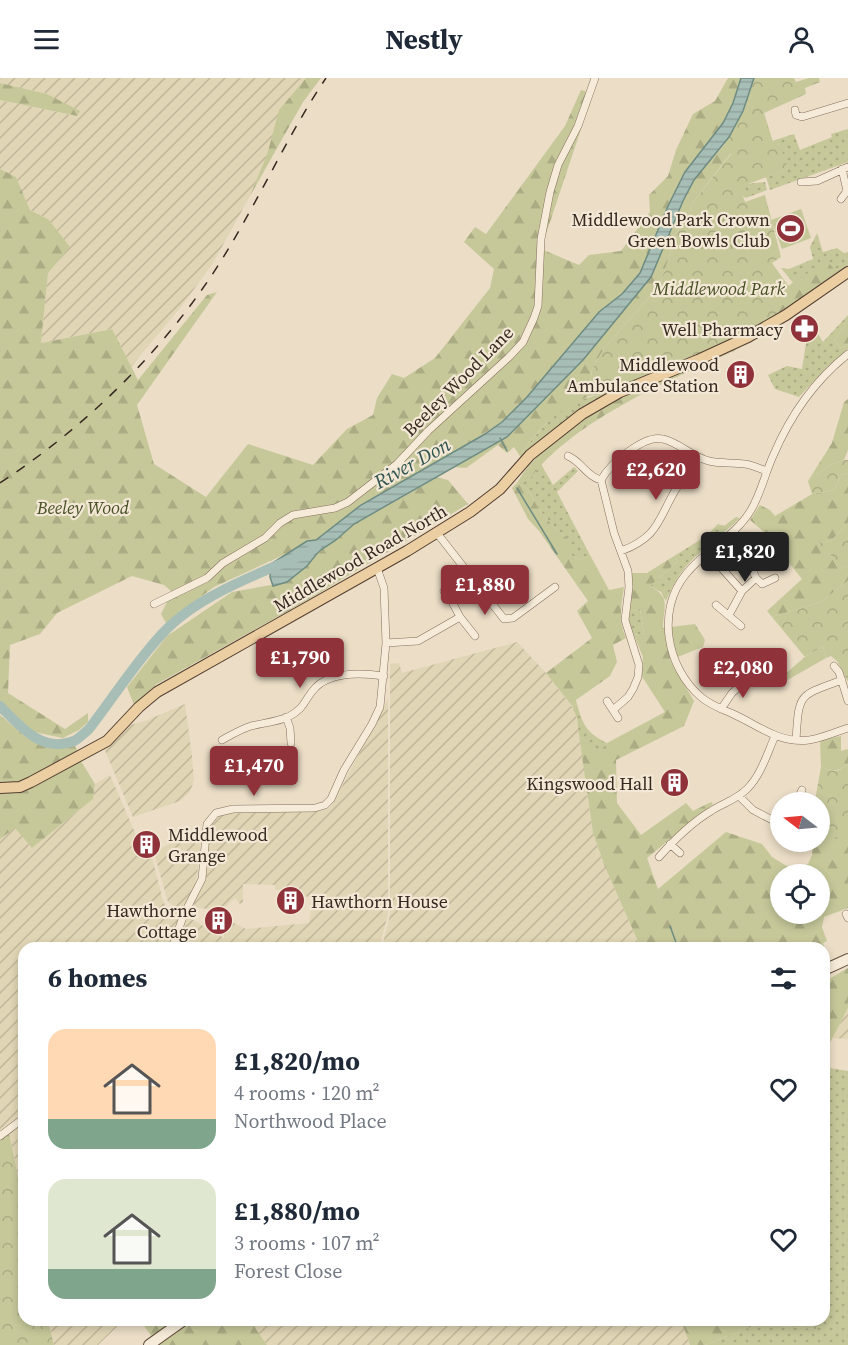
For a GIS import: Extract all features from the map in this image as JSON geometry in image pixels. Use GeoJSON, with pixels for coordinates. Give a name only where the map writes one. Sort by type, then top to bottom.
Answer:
{"type":"FeatureCollection","features":[{"type":"Feature","properties":{"kind":"main road","name":"Middlewood Road North"},"geometry":{"type":"LineString","coordinates":[[0,788],[20,787],[98,747],[158,692],[438,533],[500,489],[530,455],[582,414],[620,392],[698,360],[757,332],[848,272]]}},
{"type":"Feature","properties":{"kind":"street","name":"Beeley Wood Lane"},"geometry":{"type":"LineString","coordinates":[[154,604],[207,578],[223,563],[265,538],[280,522],[293,515],[335,508],[348,502],[397,464],[428,431],[523,342],[538,306],[541,239],[550,192],[558,165],[578,126],[595,78]]}},
{"type":"Feature","properties":{"kind":"street"},"geometry":{"type":"LineString","coordinates":[[795,110],[796,115],[802,117],[848,103]]}},
{"type":"Feature","properties":{"kind":"street"},"geometry":{"type":"LineString","coordinates":[[801,182],[817,180],[845,168],[847,191],[841,199]]}},
{"type":"Feature","properties":{"kind":"street"},"geometry":{"type":"LineString","coordinates":[[848,354],[821,379],[799,407],[782,436],[758,497],[746,517],[735,531],[687,571],[676,588],[668,613],[672,652],[683,675],[703,699],[775,736],[810,740],[848,728]]}},
{"type":"Feature","properties":{"kind":"street"},"geometry":{"type":"LineString","coordinates":[[613,710],[628,697],[639,670],[638,655],[625,620],[629,587],[628,571],[614,533],[601,480],[618,460],[642,443],[653,439],[667,440],[697,458],[721,464],[743,464],[767,471]]}},
{"type":"Feature","properties":{"kind":"street"},"geometry":{"type":"LineString","coordinates":[[568,456],[590,476],[601,480]]}},
{"type":"Feature","properties":{"kind":"street"},"geometry":{"type":"LineString","coordinates":[[621,551],[638,543],[658,525],[677,487],[692,469],[697,458]]}},
{"type":"Feature","properties":{"kind":"street"},"geometry":{"type":"LineString","coordinates":[[438,533],[504,619],[513,618],[555,587]]}},
{"type":"Feature","properties":{"kind":"street"},"geometry":{"type":"LineString","coordinates":[[708,553],[742,591]]}},
{"type":"Feature","properties":{"kind":"street"},"geometry":{"type":"LineString","coordinates":[[760,559],[752,569],[756,578],[762,584],[775,578]]}},
{"type":"Feature","properties":{"kind":"street"},"geometry":{"type":"LineString","coordinates":[[174,942],[184,914],[202,879],[206,831],[209,820],[216,813],[226,810],[315,808],[325,805],[331,799],[344,770],[377,714],[384,675],[386,643],[384,588],[377,568]]}},
{"type":"Feature","properties":{"kind":"street"},"geometry":{"type":"LineString","coordinates":[[729,615],[742,591],[756,578]]}},
{"type":"Feature","properties":{"kind":"street"},"geometry":{"type":"LineString","coordinates":[[444,591],[460,618],[475,636]]}},
{"type":"Feature","properties":{"kind":"street"},"geometry":{"type":"LineString","coordinates":[[716,604],[741,626]]}},
{"type":"Feature","properties":{"kind":"street"},"geometry":{"type":"LineString","coordinates":[[386,643],[418,641],[460,618]]}},
{"type":"Feature","properties":{"kind":"street"},"geometry":{"type":"LineString","coordinates":[[834,666],[842,680],[848,701]]}},
{"type":"Feature","properties":{"kind":"street"},"geometry":{"type":"LineString","coordinates":[[222,740],[243,729],[286,717],[302,708],[315,688],[329,680],[357,674],[384,675]]}},
{"type":"Feature","properties":{"kind":"street"},"geometry":{"type":"LineString","coordinates":[[722,709],[732,693],[751,677]]}},
{"type":"Feature","properties":{"kind":"street"},"geometry":{"type":"LineString","coordinates":[[796,740],[798,718],[804,696],[811,691],[842,680]]}},
{"type":"Feature","properties":{"kind":"street"},"geometry":{"type":"LineString","coordinates":[[607,701],[618,718]]}},
{"type":"Feature","properties":{"kind":"street"},"geometry":{"type":"LineString","coordinates":[[286,717],[291,742]]}},
{"type":"Feature","properties":{"kind":"street"},"geometry":{"type":"LineString","coordinates":[[659,857],[670,844],[711,811],[739,796],[754,781],[775,736]]}},
{"type":"Feature","properties":{"kind":"street"},"geometry":{"type":"LineString","coordinates":[[739,796],[753,810],[770,818]]}},
{"type":"Feature","properties":{"kind":"street"},"geometry":{"type":"LineString","coordinates":[[670,844],[680,853]]}},
{"type":"Feature","properties":{"kind":"street"},"geometry":{"type":"LineString","coordinates":[[830,967],[848,959]]}},
{"type":"Feature","properties":{"kind":"street"},"geometry":{"type":"LineString","coordinates":[[0,1136],[18,1122]]}},
{"type":"Feature","properties":{"kind":"street"},"geometry":{"type":"LineString","coordinates":[[149,1345],[176,1326]]}},
{"type":"Feature","properties":{"kind":"shaded area"},"geometry":{"type":"Polygon","coordinates":[[[0,78],[306,78],[298,88],[250,196],[213,263],[184,303],[131,367],[111,329],[41,343],[48,273],[48,219],[30,210],[16,177],[0,169],[0,100],[76,116],[47,94],[0,83],[0,78]]]}},
{"type":"Feature","properties":{"kind":"shaded area"},"geometry":{"type":"Polygon","coordinates":[[[517,642],[546,673],[576,712],[593,833],[605,867],[638,942],[383,942],[390,915],[390,664],[399,663],[402,673],[517,642]]]}},
{"type":"Feature","properties":{"kind":"shaded area"},"geometry":{"type":"Polygon","coordinates":[[[388,699],[388,914],[381,942],[177,942],[186,916],[224,938],[224,921],[228,920],[246,929],[309,923],[313,898],[275,889],[275,885],[243,884],[243,902],[240,904],[235,898],[226,906],[225,912],[195,907],[193,903],[203,886],[209,832],[212,824],[220,816],[228,813],[310,812],[331,807],[388,699]]]}},
{"type":"Feature","properties":{"kind":"shaded area"},"geometry":{"type":"Polygon","coordinates":[[[185,704],[194,780],[190,792],[180,801],[133,817],[103,746],[127,726],[185,704]]]}},
{"type":"Feature","properties":{"kind":"shaded area"},"geometry":{"type":"Polygon","coordinates":[[[110,775],[146,858],[152,857],[166,907],[180,914],[171,942],[18,942],[18,1117],[0,1130],[0,839],[15,827],[32,848],[93,799],[95,784],[110,775]]]}},
{"type":"Feature","properties":{"kind":"shaded area"},"geometry":{"type":"Polygon","coordinates":[[[202,832],[197,876],[182,911],[168,902],[154,853],[174,841],[202,832]]]}},
{"type":"Feature","properties":{"kind":"shaded area"},"geometry":{"type":"Polygon","coordinates":[[[848,1008],[848,1039],[832,1038],[848,1008]]]}},
{"type":"Feature","properties":{"kind":"shaded area"},"geometry":{"type":"Polygon","coordinates":[[[18,1127],[18,1176],[9,1133],[18,1127]]]}},
{"type":"Feature","properties":{"kind":"shaded area"},"geometry":{"type":"Polygon","coordinates":[[[50,1326],[118,1326],[98,1345],[54,1345],[50,1326]]]}},
{"type":"Feature","properties":{"kind":"shaded area"},"geometry":{"type":"Polygon","coordinates":[[[254,1326],[683,1326],[690,1345],[267,1345],[254,1326]]]}},
{"type":"Feature","properties":{"kind":"green space"},"geometry":{"type":"Polygon","coordinates":[[[306,78],[321,78],[303,102],[250,196],[267,155],[279,110],[306,78]]]}},
{"type":"Feature","properties":{"kind":"green space","name":"Beeley Wood"},"geometry":{"type":"Polygon","coordinates":[[[728,78],[741,78],[733,103],[723,123],[685,172],[640,273],[622,294],[599,312],[527,398],[502,422],[316,540],[214,587],[166,623],[161,614],[172,592],[164,585],[132,576],[57,613],[40,634],[10,645],[8,693],[65,729],[88,713],[88,722],[79,730],[63,738],[34,732],[11,712],[0,706],[0,169],[16,177],[30,210],[48,219],[70,247],[48,273],[41,343],[112,329],[138,380],[207,295],[217,292],[137,405],[154,464],[206,497],[248,444],[313,465],[347,429],[373,415],[377,398],[392,374],[404,378],[435,358],[490,288],[494,269],[464,242],[475,227],[486,234],[565,126],[581,90],[585,91],[590,102],[541,249],[579,265],[589,255],[621,251],[650,212],[649,195],[668,176],[676,150],[693,114],[715,101],[728,78]]]}},
{"type":"Feature","properties":{"kind":"green space","name":"Middlewood Park"},"geometry":{"type":"Polygon","coordinates":[[[754,78],[794,78],[796,82],[819,78],[820,82],[805,88],[806,94],[764,113],[774,145],[780,144],[788,169],[740,187],[745,202],[765,195],[781,257],[772,263],[789,287],[772,297],[779,313],[749,333],[607,394],[589,396],[592,369],[605,347],[660,285],[677,232],[694,201],[731,154],[724,145],[743,111],[754,78]]]}},
{"type":"Feature","properties":{"kind":"green space"},"geometry":{"type":"Polygon","coordinates":[[[0,83],[47,94],[80,111],[77,116],[0,100],[0,83]]]}},
{"type":"Feature","properties":{"kind":"green space"},"geometry":{"type":"Polygon","coordinates":[[[848,129],[848,162],[770,190],[766,177],[788,169],[779,144],[774,146],[772,141],[794,134],[800,150],[832,137],[831,134],[848,129]]]}},
{"type":"Feature","properties":{"kind":"green space"},"geometry":{"type":"Polygon","coordinates":[[[724,145],[731,153],[694,201],[677,232],[660,285],[605,347],[592,369],[589,396],[550,420],[520,456],[514,447],[507,453],[498,445],[466,468],[454,467],[507,437],[651,277],[694,180],[724,145]]]}},
{"type":"Feature","properties":{"kind":"green space"},"geometry":{"type":"Polygon","coordinates":[[[765,182],[767,190],[746,198],[739,185],[765,182]]]}},
{"type":"Feature","properties":{"kind":"green space","name":"Middlewood Park Crown Green Bowls Club"},"geometry":{"type":"Polygon","coordinates":[[[801,209],[811,238],[782,249],[771,220],[801,209]]]}},
{"type":"Feature","properties":{"kind":"green space"},"geometry":{"type":"Polygon","coordinates":[[[817,233],[823,252],[837,248],[844,253],[848,252],[848,268],[838,274],[814,269],[794,284],[781,268],[789,269],[813,259],[810,247],[817,233]]]}},
{"type":"Feature","properties":{"kind":"green space"},"geometry":{"type":"Polygon","coordinates":[[[824,257],[838,274],[779,313],[771,297],[814,269],[824,257]]]}},
{"type":"Feature","properties":{"kind":"green space"},"geometry":{"type":"Polygon","coordinates":[[[848,315],[848,321],[834,340],[841,348],[848,344],[848,349],[828,366],[799,397],[775,389],[768,375],[787,366],[802,369],[806,343],[818,334],[823,342],[848,315]]]}},
{"type":"Feature","properties":{"kind":"green space"},"geometry":{"type":"Polygon","coordinates":[[[848,321],[848,344],[841,348],[834,340],[848,321]]]}},
{"type":"Feature","properties":{"kind":"green space"},"geometry":{"type":"Polygon","coordinates":[[[741,346],[651,389],[595,421],[547,459],[529,480],[524,475],[524,472],[546,449],[596,411],[653,382],[741,346]]]}},
{"type":"Feature","properties":{"kind":"green space"},"geometry":{"type":"Polygon","coordinates":[[[607,394],[521,460],[520,456],[529,444],[556,414],[579,401],[607,394]]]}},
{"type":"Feature","properties":{"kind":"green space"},"geometry":{"type":"Polygon","coordinates":[[[848,399],[848,450],[844,460],[830,465],[808,481],[832,443],[844,402],[848,399]]]}},
{"type":"Feature","properties":{"kind":"green space"},"geometry":{"type":"Polygon","coordinates":[[[848,460],[848,473],[841,475],[834,490],[812,494],[808,481],[830,465],[848,460]]]}},
{"type":"Feature","properties":{"kind":"green space"},"geometry":{"type":"Polygon","coordinates":[[[541,464],[553,485],[574,467],[578,471],[557,492],[590,555],[580,560],[569,554],[569,539],[547,519],[527,489],[517,483],[524,472],[529,480],[541,464]]]}},
{"type":"Feature","properties":{"kind":"green space"},"geometry":{"type":"Polygon","coordinates":[[[848,473],[848,523],[831,541],[818,543],[830,554],[839,569],[848,566],[848,581],[821,602],[772,617],[767,611],[802,579],[764,532],[750,520],[760,505],[770,510],[775,516],[812,494],[834,490],[841,475],[848,473]]]}},
{"type":"Feature","properties":{"kind":"green space"},"geometry":{"type":"Polygon","coordinates":[[[435,477],[448,480],[468,504],[304,602],[157,684],[134,705],[127,687],[167,636],[232,592],[287,582],[307,566],[319,551],[354,524],[435,477]]]}},
{"type":"Feature","properties":{"kind":"green space"},"geometry":{"type":"Polygon","coordinates":[[[517,483],[527,489],[547,519],[569,539],[569,554],[580,560],[590,555],[609,590],[624,587],[621,619],[626,638],[613,645],[617,662],[610,676],[576,700],[577,704],[572,706],[546,673],[592,638],[577,611],[588,601],[528,519],[512,488],[517,483]]]}},
{"type":"Feature","properties":{"kind":"green space"},"geometry":{"type":"Polygon","coordinates":[[[736,517],[740,518],[685,568],[666,601],[661,592],[650,586],[678,561],[674,556],[705,537],[718,524],[724,526],[736,517]]]}},
{"type":"Feature","properties":{"kind":"green space"},"geometry":{"type":"Polygon","coordinates":[[[848,523],[848,566],[839,569],[830,554],[817,543],[831,541],[848,523]]]}},
{"type":"Feature","properties":{"kind":"green space"},"geometry":{"type":"Polygon","coordinates":[[[674,556],[678,561],[650,586],[657,590],[664,599],[663,628],[695,624],[705,640],[703,647],[670,660],[694,701],[684,726],[616,760],[617,803],[641,835],[686,803],[693,811],[711,802],[713,804],[647,858],[658,889],[726,832],[762,844],[772,857],[783,864],[770,864],[770,924],[823,924],[827,941],[638,942],[605,867],[593,833],[579,735],[600,752],[607,743],[665,712],[641,675],[643,657],[634,635],[644,633],[640,609],[629,611],[632,573],[647,573],[674,556]]]}},
{"type":"Feature","properties":{"kind":"green space"},"geometry":{"type":"Polygon","coordinates":[[[848,581],[848,682],[837,661],[831,656],[826,658],[823,646],[805,657],[772,617],[821,602],[848,581]]]}},
{"type":"Feature","properties":{"kind":"green space"},"geometry":{"type":"Polygon","coordinates":[[[640,609],[644,633],[634,635],[629,623],[629,611],[640,609]]]}},
{"type":"Feature","properties":{"kind":"green space"},"geometry":{"type":"Polygon","coordinates":[[[823,646],[826,658],[784,682],[778,680],[805,657],[823,646]]]}},
{"type":"Feature","properties":{"kind":"green space"},"geometry":{"type":"Polygon","coordinates":[[[577,704],[587,728],[607,743],[600,753],[579,735],[577,718],[572,706],[577,704]]]}},
{"type":"Feature","properties":{"kind":"green space"},"geometry":{"type":"Polygon","coordinates":[[[0,715],[33,741],[52,747],[75,746],[79,754],[23,782],[0,784],[0,715]]]}},
{"type":"Feature","properties":{"kind":"green space"},"geometry":{"type":"Polygon","coordinates":[[[841,736],[841,751],[848,749],[848,764],[835,770],[821,767],[820,740],[841,736]]]}},
{"type":"Feature","properties":{"kind":"green space"},"geometry":{"type":"Polygon","coordinates":[[[81,761],[95,784],[93,799],[32,848],[15,828],[0,839],[0,793],[25,791],[81,761]]]}},
{"type":"Feature","properties":{"kind":"green space"},"geometry":{"type":"Polygon","coordinates":[[[848,764],[848,829],[830,842],[830,792],[816,792],[821,767],[835,771],[848,764]]]}},
{"type":"Feature","properties":{"kind":"green space"},"geometry":{"type":"Polygon","coordinates":[[[830,821],[848,828],[848,908],[830,915],[830,864],[808,864],[812,852],[830,852],[830,821]]]}},
{"type":"Feature","properties":{"kind":"green space"},"geometry":{"type":"Polygon","coordinates":[[[848,968],[848,1008],[830,1042],[830,978],[848,968]]]}},
{"type":"Feature","properties":{"kind":"green space"},"geometry":{"type":"Polygon","coordinates":[[[830,1068],[848,1071],[848,1345],[705,1345],[753,1326],[816,1329],[816,1326],[830,1326],[830,1068]]]}},
{"type":"Feature","properties":{"kind":"green space"},"geometry":{"type":"Polygon","coordinates":[[[9,1133],[18,1176],[18,1326],[49,1326],[54,1345],[0,1345],[0,1140],[9,1133]]]}},
{"type":"Feature","properties":{"kind":"green space"},"geometry":{"type":"Polygon","coordinates":[[[144,1326],[167,1326],[152,1337],[144,1326]]]}},
{"type":"Feature","properties":{"kind":"green space"},"geometry":{"type":"Polygon","coordinates":[[[183,1326],[254,1326],[267,1345],[156,1345],[183,1326]]]}},
{"type":"Feature","properties":{"kind":"green space"},"geometry":{"type":"Polygon","coordinates":[[[683,1326],[753,1326],[705,1345],[690,1345],[683,1326]]]}},
{"type":"Feature","properties":{"kind":"green space"},"geometry":{"type":"Polygon","coordinates":[[[781,1326],[816,1326],[816,1329],[781,1326]]]}},
{"type":"Feature","properties":{"kind":"water"},"geometry":{"type":"Polygon","coordinates":[[[741,78],[754,78],[743,111],[729,137],[694,180],[651,277],[583,360],[507,437],[354,524],[319,551],[307,566],[287,582],[273,586],[270,577],[271,564],[307,541],[316,540],[361,505],[502,422],[527,397],[599,312],[622,294],[640,273],[685,172],[723,123],[733,103],[741,78]]]}},
{"type":"Feature","properties":{"kind":"waterway"},"geometry":{"type":"LineString","coordinates":[[500,438],[507,451]]}},
{"type":"Feature","properties":{"kind":"waterway"},"geometry":{"type":"LineString","coordinates":[[517,488],[557,554]]}},
{"type":"Feature","properties":{"kind":"waterway","name":"River Don"},"geometry":{"type":"LineString","coordinates":[[0,706],[23,729],[42,741],[62,744],[76,740],[89,729],[143,657],[176,620],[211,596],[316,547]]}},
{"type":"Feature","properties":{"kind":"waterway"},"geometry":{"type":"LineString","coordinates":[[670,926],[676,942]]}},
{"type":"Feature","properties":{"kind":"railway"},"geometry":{"type":"LineString","coordinates":[[0,483],[68,433],[100,405],[130,376],[186,311],[211,277],[233,241],[301,118],[326,78]]}},
{"type":"Feature","properties":{"kind":"place","name":"Middlewood Park Crown Green Bowls Club"},"geometry":{"type":"Point","coordinates":[791,229]}},
{"type":"Feature","properties":{"kind":"place","name":"Well Pharmacy"},"geometry":{"type":"Point","coordinates":[804,329]}},
{"type":"Feature","properties":{"kind":"place","name":"Middlewood Ambulance Station"},"geometry":{"type":"Point","coordinates":[740,374]}},
{"type":"Feature","properties":{"kind":"place","name":"Kingswood Hall"},"geometry":{"type":"Point","coordinates":[674,783]}},
{"type":"Feature","properties":{"kind":"place","name":"Middlewood Grange"},"geometry":{"type":"Point","coordinates":[147,844]}},
{"type":"Feature","properties":{"kind":"place","name":"Hawthorn House"},"geometry":{"type":"Point","coordinates":[290,901]}},
{"type":"Feature","properties":{"kind":"place","name":"Hawthorne Cottage"},"geometry":{"type":"Point","coordinates":[218,920]}}]}
